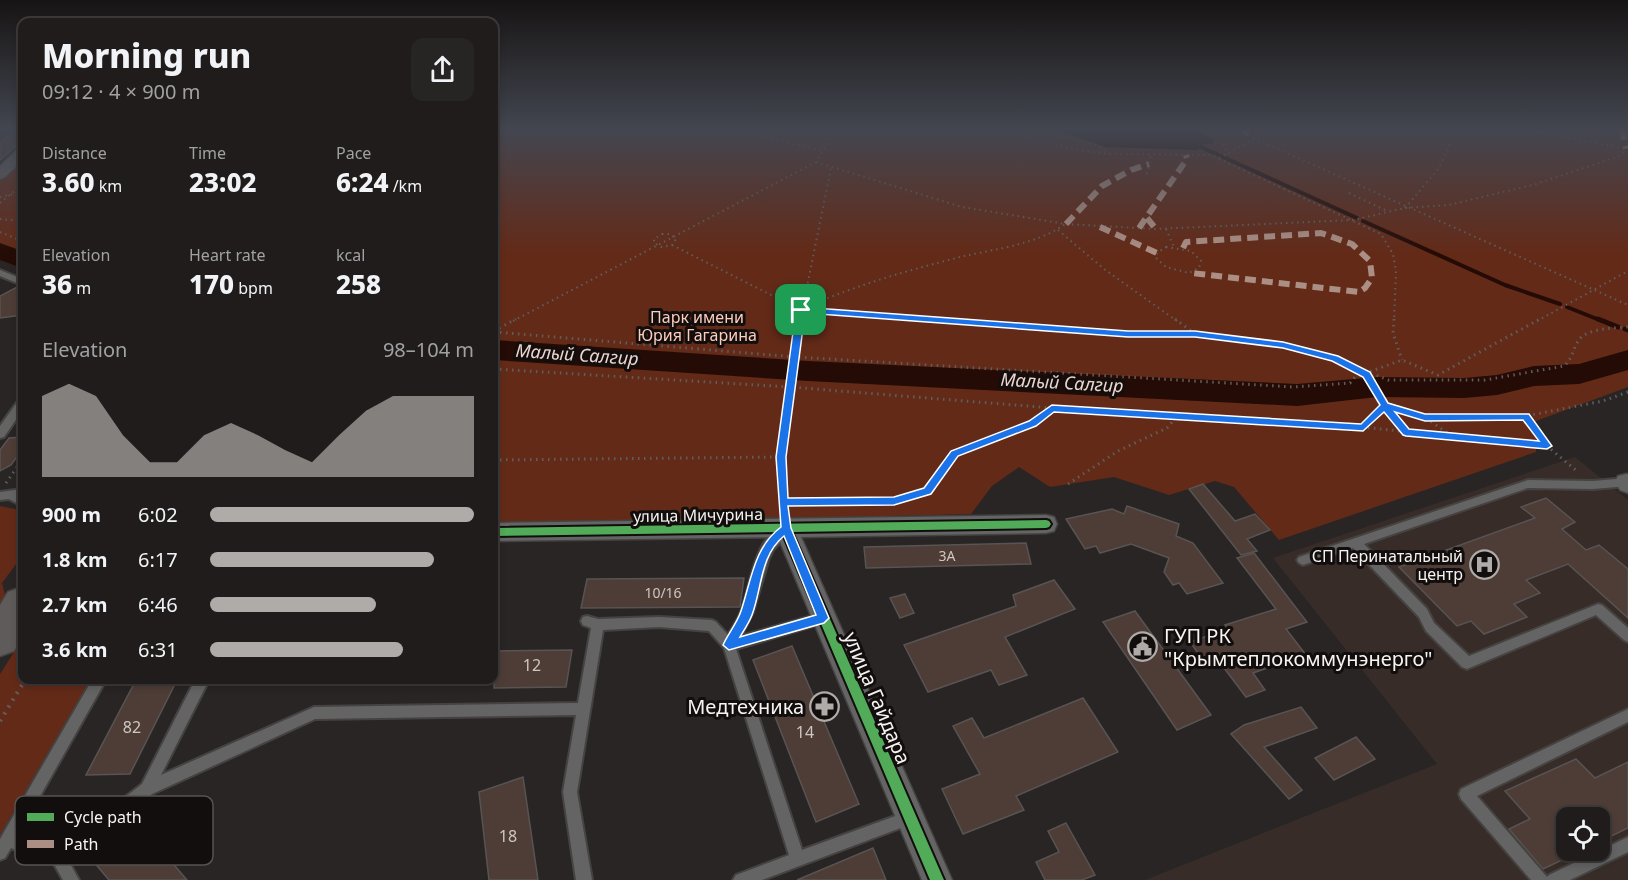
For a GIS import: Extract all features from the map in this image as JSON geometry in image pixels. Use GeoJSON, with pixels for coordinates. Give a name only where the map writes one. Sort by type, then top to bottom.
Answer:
{"type":"FeatureCollection","features":[{"type":"Feature","properties":{"kind":"main road"},"geometry":{"type":"LineString","coordinates":[[0,638],[18,610]]}},
{"type":"Feature","properties":{"kind":"street","name":"улица Мичурина"},"geometry":{"type":"LineString","coordinates":[[498,532],[1046,524]]}},
{"type":"Feature","properties":{"kind":"street","name":"улица Гайдара"},"geometry":{"type":"LineString","coordinates":[[786,528],[909,818],[938,880]]}},
{"type":"Feature","properties":{"kind":"lane"},"geometry":{"type":"LineString","coordinates":[[0,273],[18,280]]}},
{"type":"Feature","properties":{"kind":"lane"},"geometry":{"type":"LineString","coordinates":[[0,434],[18,409]]}},
{"type":"Feature","properties":{"kind":"lane"},"geometry":{"type":"LineString","coordinates":[[1303,560],[1528,484],[1627,483]]}},
{"type":"Feature","properties":{"kind":"lane"},"geometry":{"type":"LineString","coordinates":[[5,492],[18,500]]}},
{"type":"Feature","properties":{"kind":"lane"},"geometry":{"type":"LineString","coordinates":[[729,645],[746,614],[755,576],[772,539],[786,528]]}},
{"type":"Feature","properties":{"kind":"lane"},"geometry":{"type":"LineString","coordinates":[[1355,543],[1423,613],[1430,627],[1467,663],[1598,609],[1628,636]]}},
{"type":"Feature","properties":{"kind":"lane"},"geometry":{"type":"LineString","coordinates":[[729,645],[824,618]]}},
{"type":"Feature","properties":{"kind":"lane"},"geometry":{"type":"LineString","coordinates":[[584,880],[570,792],[593,623],[659,622],[712,626],[729,645],[797,858]]}},
{"type":"Feature","properties":{"kind":"lane"},"geometry":{"type":"LineString","coordinates":[[33,796],[97,684]]}},
{"type":"Feature","properties":{"kind":"lane"},"geometry":{"type":"LineString","coordinates":[[147,789],[200,684]]}},
{"type":"Feature","properties":{"kind":"lane"},"geometry":{"type":"LineString","coordinates":[[138,796],[147,789],[314,713],[582,709]]}},
{"type":"Feature","properties":{"kind":"lane"},"geometry":{"type":"LineString","coordinates":[[1541,880],[1466,794],[1628,715]]}},
{"type":"Feature","properties":{"kind":"lane"},"geometry":{"type":"LineString","coordinates":[[741,880],[909,818]]}},
{"type":"Feature","properties":{"kind":"lane"},"geometry":{"type":"LineString","coordinates":[[0,853],[15,827]]}},
{"type":"Feature","properties":{"kind":"lane"},"geometry":{"type":"LineString","coordinates":[[8,839],[15,842]]}},
{"type":"Feature","properties":{"kind":"lane"},"geometry":{"type":"LineString","coordinates":[[1554,880],[1628,844]]}},
{"type":"Feature","properties":{"kind":"lane"},"geometry":{"type":"LineString","coordinates":[[62,865],[71,880]]}},
{"type":"Feature","properties":{"kind":"path"},"geometry":{"type":"LineString","coordinates":[[498,330],[801,170]]}},
{"type":"Feature","properties":{"kind":"path"},"geometry":{"type":"LineString","coordinates":[[786,528],[781,457],[801,310],[831,170]]}},
{"type":"Feature","properties":{"kind":"path"},"geometry":{"type":"LineString","coordinates":[[838,170],[962,207],[1066,224],[1166,229],[1353,220],[1405,208],[1449,205],[1536,184],[1577,170]]}},
{"type":"Feature","properties":{"kind":"path"},"geometry":{"type":"LineString","coordinates":[[1147,174],[1148,170]]}},
{"type":"Feature","properties":{"kind":"path"},"geometry":{"type":"LineString","coordinates":[[1242,170],[1381,234],[1393,254],[1396,271],[1394,333],[1402,360]]}},
{"type":"Feature","properties":{"kind":"path"},"geometry":{"type":"LineString","coordinates":[[1318,170],[1628,305]]}},
{"type":"Feature","properties":{"kind":"path"},"geometry":{"type":"LineString","coordinates":[[1405,208],[1437,170]]}},
{"type":"Feature","properties":{"kind":"path"},"geometry":{"type":"LineString","coordinates":[[0,203],[18,188]]}},
{"type":"Feature","properties":{"kind":"path"},"geometry":{"type":"LineString","coordinates":[[0,197],[18,193]]}},
{"type":"Feature","properties":{"kind":"path"},"geometry":{"type":"LineString","coordinates":[[1349,193],[1389,212]]}},
{"type":"Feature","properties":{"kind":"path"},"geometry":{"type":"LineString","coordinates":[[0,219],[18,221]]}},
{"type":"Feature","properties":{"kind":"path"},"geometry":{"type":"LineString","coordinates":[[801,310],[864,285],[1054,234],[1066,224]]}},
{"type":"Feature","properties":{"kind":"path"},"geometry":{"type":"LineString","coordinates":[[1166,229],[1174,247]]}},
{"type":"Feature","properties":{"kind":"path"},"geometry":{"type":"LineString","coordinates":[[1059,230],[1104,269],[1195,334]]}},
{"type":"Feature","properties":{"kind":"path"},"geometry":{"type":"LineString","coordinates":[[0,232],[18,239]]}},
{"type":"Feature","properties":{"kind":"path"},"geometry":{"type":"LineString","coordinates":[[656,246],[653,241],[658,235],[674,236]]}},
{"type":"Feature","properties":{"kind":"path"},"geometry":{"type":"LineString","coordinates":[[656,246],[672,245],[676,241],[674,236]]}},
{"type":"Feature","properties":{"kind":"path"},"geometry":{"type":"LineString","coordinates":[[672,245],[801,310],[1128,334],[1195,334],[1283,345],[1335,358],[1366,375],[1385,406],[1406,432]]}},
{"type":"Feature","properties":{"kind":"path"},"geometry":{"type":"LineString","coordinates":[[1166,247],[1174,247],[1198,255],[1201,261],[1198,270],[1173,272],[1159,263],[1156,253],[1166,247]]}},
{"type":"Feature","properties":{"kind":"path"},"geometry":{"type":"LineString","coordinates":[[1438,375],[1628,271]]}},
{"type":"Feature","properties":{"kind":"path"},"geometry":{"type":"LineString","coordinates":[[498,332],[795,358],[1293,387],[1350,383],[1355,377],[1366,375],[1376,375],[1388,380],[1485,380],[1564,366],[1569,362],[1580,338],[1587,333],[1628,327]]}},
{"type":"Feature","properties":{"kind":"path"},"geometry":{"type":"LineString","coordinates":[[1366,375],[1402,360],[1438,375],[1443,381]]}},
{"type":"Feature","properties":{"kind":"path"},"geometry":{"type":"LineString","coordinates":[[498,369],[790,387],[1052,408],[1363,428],[1547,446]]}},
{"type":"Feature","properties":{"kind":"path"},"geometry":{"type":"LineString","coordinates":[[1385,406],[1425,417],[1526,416],[1603,401],[1628,392]]}},
{"type":"Feature","properties":{"kind":"path"},"geometry":{"type":"LineString","coordinates":[[1363,428],[1385,406]]}},
{"type":"Feature","properties":{"kind":"path"},"geometry":{"type":"LineString","coordinates":[[783,502],[894,501],[928,491],[955,453],[1032,424],[1052,408]]}},
{"type":"Feature","properties":{"kind":"path"},"geometry":{"type":"LineString","coordinates":[[1068,484],[1118,451],[1167,428],[1177,416]]}},
{"type":"Feature","properties":{"kind":"path"},"geometry":{"type":"LineString","coordinates":[[1526,416],[1547,446],[1593,485]]}},
{"type":"Feature","properties":{"kind":"path"},"geometry":{"type":"LineString","coordinates":[[1425,417],[1454,437]]}},
{"type":"Feature","properties":{"kind":"path"},"geometry":{"type":"LineString","coordinates":[[498,460],[781,457]]}},
{"type":"Feature","properties":{"kind":"path"},"geometry":{"type":"LineString","coordinates":[[5,492],[18,468]]}},
{"type":"Feature","properties":{"kind":"path"},"geometry":{"type":"LineString","coordinates":[[0,721],[23,684]]}},
{"type":"Feature","properties":{"kind":"shaded area"},"geometry":{"type":"Polygon","coordinates":[[[1575,457],[1628,500],[1628,880],[1145,880],[1437,764],[1273,558],[1575,457]]]}},
{"type":"Feature","properties":{"kind":"green space"},"geometry":{"type":"Polygon","coordinates":[[[9,170],[18,170],[18,254],[0,247],[0,178],[9,170]]]}},
{"type":"Feature","properties":{"kind":"green space","name":"Парк имени Юрия Гагарина"},"geometry":{"type":"Polygon","coordinates":[[[498,170],[1628,170],[1628,387],[1536,421],[1536,452],[1279,540],[1234,487],[1215,481],[1169,495],[1114,477],[1050,487],[1019,467],[992,486],[971,514],[804,518],[755,522],[498,523],[498,170]]]}},
{"type":"Feature","properties":{"kind":"green space"},"geometry":{"type":"Polygon","coordinates":[[[0,506],[18,512],[18,561],[2,583],[6,599],[0,608],[0,506]]]}},
{"type":"Feature","properties":{"kind":"green space"},"geometry":{"type":"Polygon","coordinates":[[[18,646],[18,684],[88,684],[23,796],[15,796],[15,809],[0,835],[0,674],[18,646]]]}},
{"type":"Feature","properties":{"kind":"building"},"geometry":{"type":"Polygon","coordinates":[[[18,287],[18,316],[0,318],[0,296],[18,287]]]}},
{"type":"Feature","properties":{"kind":"building"},"geometry":{"type":"Polygon","coordinates":[[[18,437],[18,455],[11,465],[0,471],[0,450],[9,438],[18,437]]]}},
{"type":"Feature","properties":{"kind":"building"},"geometry":{"type":"Polygon","coordinates":[[[1203,484],[1235,521],[1255,514],[1270,530],[1247,539],[1257,551],[1241,555],[1189,489],[1203,484]]]}},
{"type":"Feature","properties":{"kind":"building","name":"СП Перинатальный центр"},"geometry":{"type":"Polygon","coordinates":[[[1546,498],[1575,522],[1562,529],[1586,550],[1599,545],[1628,569],[1628,618],[1568,564],[1526,580],[1540,593],[1514,604],[1527,617],[1484,634],[1471,621],[1457,626],[1399,567],[1535,518],[1521,507],[1546,498]]]}},
{"type":"Feature","properties":{"kind":"building"},"geometry":{"type":"Polygon","coordinates":[[[1127,506],[1179,524],[1176,536],[1193,543],[1223,583],[1187,594],[1179,583],[1173,585],[1164,572],[1169,558],[1131,544],[1100,553],[1096,546],[1085,549],[1066,519],[1112,509],[1124,514],[1127,506]]]}},
{"type":"Feature","properties":{"kind":"building"},"geometry":{"type":"Polygon","coordinates":[[[1026,543],[1031,564],[866,568],[864,547],[1026,543]]]}},
{"type":"Feature","properties":{"kind":"building"},"geometry":{"type":"Polygon","coordinates":[[[1254,553],[1307,622],[1286,629],[1306,655],[1253,673],[1265,690],[1246,697],[1215,656],[1203,660],[1190,642],[1228,629],[1225,625],[1276,609],[1237,558],[1254,553]]]}},
{"type":"Feature","properties":{"kind":"building"},"geometry":{"type":"Polygon","coordinates":[[[744,578],[740,607],[581,608],[587,579],[744,578]]]}},
{"type":"Feature","properties":{"kind":"building"},"geometry":{"type":"Polygon","coordinates":[[[1054,580],[1075,609],[1005,637],[1027,675],[999,685],[991,670],[928,692],[904,645],[1016,606],[1013,595],[1054,580]]]}},
{"type":"Feature","properties":{"kind":"building"},"geometry":{"type":"Polygon","coordinates":[[[905,594],[914,613],[900,618],[890,598],[905,594]]]}},
{"type":"Feature","properties":{"kind":"building"},"geometry":{"type":"Polygon","coordinates":[[[1135,611],[1211,715],[1177,730],[1103,622],[1135,611]]]}},
{"type":"Feature","properties":{"kind":"building"},"geometry":{"type":"Polygon","coordinates":[[[792,646],[859,804],[816,822],[753,660],[792,646]]]}},
{"type":"Feature","properties":{"kind":"building"},"geometry":{"type":"Polygon","coordinates":[[[572,650],[566,687],[494,688],[494,684],[498,684],[498,651],[572,650]]]}},
{"type":"Feature","properties":{"kind":"building"},"geometry":{"type":"Polygon","coordinates":[[[134,684],[175,684],[130,774],[86,775],[134,684]]]}},
{"type":"Feature","properties":{"kind":"building"},"geometry":{"type":"Polygon","coordinates":[[[1083,698],[1118,752],[1016,796],[1024,810],[963,834],[942,789],[980,774],[953,726],[972,718],[984,738],[1083,698]]]}},
{"type":"Feature","properties":{"kind":"building"},"geometry":{"type":"Polygon","coordinates":[[[1301,707],[1317,728],[1264,747],[1302,790],[1289,799],[1231,734],[1244,725],[1301,707]]]}},
{"type":"Feature","properties":{"kind":"building"},"geometry":{"type":"Polygon","coordinates":[[[1356,737],[1375,759],[1334,780],[1315,758],[1356,737]]]}},
{"type":"Feature","properties":{"kind":"building"},"geometry":{"type":"Polygon","coordinates":[[[1576,759],[1595,778],[1628,762],[1628,828],[1610,837],[1610,807],[1556,807],[1556,861],[1560,861],[1543,869],[1509,829],[1530,819],[1505,791],[1576,759]]]}},
{"type":"Feature","properties":{"kind":"building"},"geometry":{"type":"Polygon","coordinates":[[[523,777],[538,880],[489,880],[479,792],[523,777]]]}},
{"type":"Feature","properties":{"kind":"building"},"geometry":{"type":"Polygon","coordinates":[[[1066,823],[1095,875],[1082,880],[1045,880],[1036,862],[1059,852],[1048,831],[1066,823]]]}},
{"type":"Feature","properties":{"kind":"building"},"geometry":{"type":"Polygon","coordinates":[[[873,848],[886,880],[797,880],[873,848]]]}},
{"type":"Feature","properties":{"kind":"building"},"geometry":{"type":"Polygon","coordinates":[[[96,865],[174,865],[187,880],[109,880],[96,865]]]}},
{"type":"Feature","properties":{"kind":"waterway"},"geometry":{"type":"LineString","coordinates":[[1252,170],[1357,218]]}},
{"type":"Feature","properties":{"kind":"waterway"},"geometry":{"type":"LineString","coordinates":[[1363,221],[1505,285],[1560,304]]}},
{"type":"Feature","properties":{"kind":"waterway","name":"Малый Салгир"},"geometry":{"type":"LineString","coordinates":[[0,251],[18,258]]}},
{"type":"Feature","properties":{"kind":"waterway"},"geometry":{"type":"LineString","coordinates":[[1567,307],[1602,321]]}},
{"type":"Feature","properties":{"kind":"waterway"},"geometry":{"type":"LineString","coordinates":[[1598,319],[1618,327]]}},
{"type":"Feature","properties":{"kind":"waterway","name":"Малый Салгир"},"geometry":{"type":"LineString","coordinates":[[498,350],[808,371],[1297,395],[1377,387],[1464,388],[1497,385],[1534,376],[1579,374],[1628,360]]}},
{"type":"Feature","properties":{"kind":"marked path"},"geometry":{"type":"LineString","coordinates":[[1066,224],[1102,186],[1131,170]]}},
{"type":"Feature","properties":{"kind":"marked path"},"geometry":{"type":"LineString","coordinates":[[1139,228],[1179,170]]}},
{"type":"Feature","properties":{"kind":"marked path"},"geometry":{"type":"LineString","coordinates":[[1147,218],[1156,229]]}},
{"type":"Feature","properties":{"kind":"marked path"},"geometry":{"type":"LineString","coordinates":[[1100,227],[1157,253]]}},
{"type":"Feature","properties":{"kind":"marked path"},"geometry":{"type":"LineString","coordinates":[[1183,248],[1186,242],[1321,233],[1357,247],[1370,261],[1373,272],[1369,283],[1359,292],[1191,273]]}},
{"type":"Feature","properties":{"kind":"cycle path"},"geometry":{"type":"LineString","coordinates":[[498,532],[1046,524]]}},
{"type":"Feature","properties":{"kind":"cycle path"},"geometry":{"type":"LineString","coordinates":[[786,529],[937,880]]}},
{"type":"Feature","properties":{"kind":"place","name":"СП Перинатальный центр"},"geometry":{"type":"Point","coordinates":[1484,565]}},
{"type":"Feature","properties":{"kind":"place","name":"ГУП РК \"Крымтеплокоммунэнерго\""},"geometry":{"type":"Point","coordinates":[1143,647]}},
{"type":"Feature","properties":{"kind":"place","name":"Медтехника"},"geometry":{"type":"Point","coordinates":[825,707]}},
{"type":"Feature","properties":{"kind":"route"},"geometry":{"type":"LineString","coordinates":[[801,310],[781,457],[783,502],[786,528],[772,539],[755,576],[746,614],[729,645],[824,618],[786,528],[783,502],[894,501],[928,491],[955,453],[1032,424],[1052,408],[1363,428],[1385,406],[1425,417],[1526,416],[1547,446],[1406,432],[1385,406],[1366,375],[1335,358],[1283,345],[1195,334],[1128,334],[801,310]]}}]}
